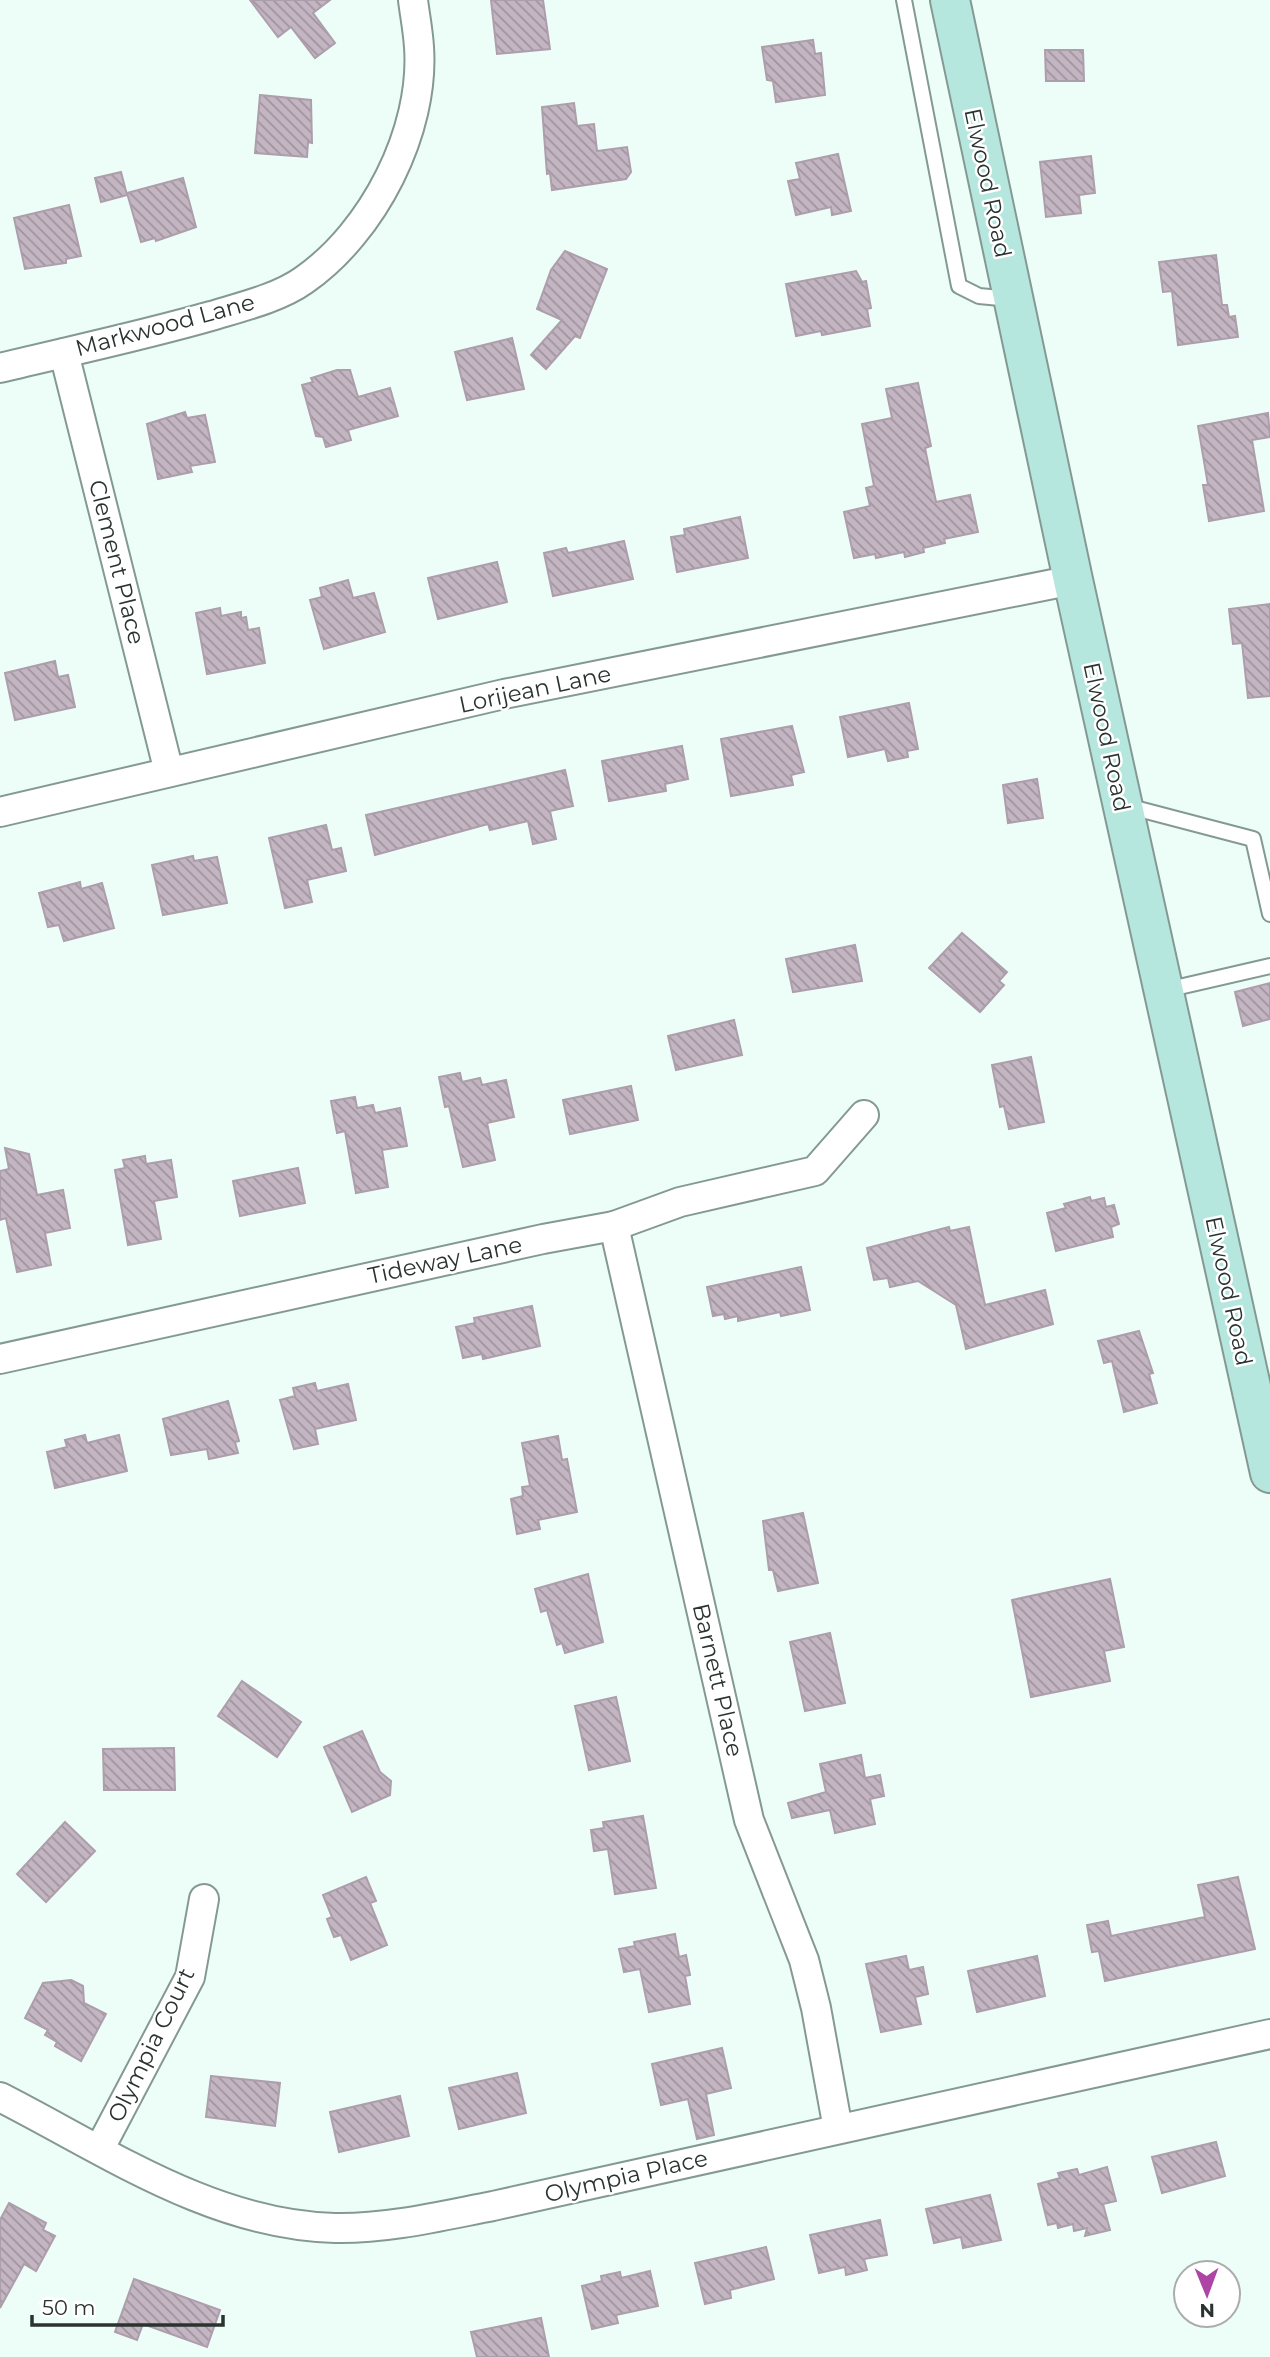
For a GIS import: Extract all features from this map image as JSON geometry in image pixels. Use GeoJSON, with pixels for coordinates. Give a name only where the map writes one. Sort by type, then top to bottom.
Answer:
{"type":"FeatureCollection","features":[{"type":"Feature","properties":{"kind":"main road","name":"Elwood Road"},"geometry":{"type":"LineString","coordinates":[[950,0],[1073,580],[1270,1473]]}},
{"type":"Feature","properties":{"kind":"street","name":"Markwood Lane"},"geometry":{"type":"LineString","coordinates":[[0,368],[245,306],[303,281],[352,238],[386,189],[413,113],[420,49],[413,0]]}},
{"type":"Feature","properties":{"kind":"street","name":"Clement Place"},"geometry":{"type":"LineString","coordinates":[[64,353],[169,772]]}},
{"type":"Feature","properties":{"kind":"street","name":"Lorijean Lane"},"geometry":{"type":"LineString","coordinates":[[0,812],[504,695],[1073,580]]}},
{"type":"Feature","properties":{"kind":"street","name":"Tideway Lane"},"geometry":{"type":"LineString","coordinates":[[0,1359],[543,1239],[614,1226],[680,1202],[815,1171],[864,1115]]}},
{"type":"Feature","properties":{"kind":"street","name":"Barnett Place"},"geometry":{"type":"LineString","coordinates":[[614,1226],[749,1820],[804,1960],[816,2008],[838,2129]]}},
{"type":"Feature","properties":{"kind":"street","name":"Olympia Court"},"geometry":{"type":"LineString","coordinates":[[100,2148],[190,1977],[204,1899]]}},
{"type":"Feature","properties":{"kind":"street","name":"Olympia Place"},"geometry":{"type":"LineString","coordinates":[[0,2097],[162,2183],[219,2206],[275,2221],[335,2228],[403,2224],[468,2211],[1270,2034]]}},
{"type":"Feature","properties":{"kind":"lane"},"geometry":{"type":"LineString","coordinates":[[904,0],[959,286],[979,296],[1013,299]]}},
{"type":"Feature","properties":{"kind":"lane"},"geometry":{"type":"LineString","coordinates":[[1122,804],[1253,839],[1270,914]]}},
{"type":"Feature","properties":{"kind":"lane"},"geometry":{"type":"LineString","coordinates":[[1163,991],[1270,966]]}},
{"type":"Feature","properties":{"kind":"building"},"geometry":{"type":"Polygon","coordinates":[[[250,0],[330,0],[313,13],[335,43],[315,58],[291,27],[278,37],[250,0]]]}},
{"type":"Feature","properties":{"kind":"building"},"geometry":{"type":"Polygon","coordinates":[[[491,0],[543,0],[550,49],[497,54],[491,0]]]}},
{"type":"Feature","properties":{"kind":"building"},"geometry":{"type":"Polygon","coordinates":[[[813,40],[815,54],[821,53],[825,95],[776,102],[773,81],[767,80],[762,47],[813,40]]]}},
{"type":"Feature","properties":{"kind":"building"},"geometry":{"type":"Polygon","coordinates":[[[1045,50],[1083,50],[1084,81],[1046,81],[1045,50]]]}},
{"type":"Feature","properties":{"kind":"building"},"geometry":{"type":"Polygon","coordinates":[[[260,95],[311,100],[312,143],[308,142],[307,157],[255,153],[260,95]]]}},
{"type":"Feature","properties":{"kind":"building"},"geometry":{"type":"Polygon","coordinates":[[[574,103],[577,126],[594,124],[597,151],[627,147],[631,172],[626,179],[552,190],[550,173],[547,174],[542,107],[574,103]]]}},
{"type":"Feature","properties":{"kind":"building"},"geometry":{"type":"Polygon","coordinates":[[[838,154],[851,211],[832,215],[831,207],[796,215],[788,181],[800,179],[796,163],[838,154]]]}},
{"type":"Feature","properties":{"kind":"building"},"geometry":{"type":"Polygon","coordinates":[[[1091,156],[1095,193],[1079,195],[1081,213],[1046,217],[1040,162],[1091,156]]]}},
{"type":"Feature","properties":{"kind":"building"},"geometry":{"type":"Polygon","coordinates":[[[121,172],[127,195],[101,202],[95,178],[121,172]]]}},
{"type":"Feature","properties":{"kind":"building"},"geometry":{"type":"Polygon","coordinates":[[[183,178],[196,227],[156,241],[155,238],[141,242],[127,193],[183,178]]]}},
{"type":"Feature","properties":{"kind":"building"},"geometry":{"type":"Polygon","coordinates":[[[69,205],[81,256],[66,259],[66,263],[25,269],[14,218],[69,205]]]}},
{"type":"Feature","properties":{"kind":"building"},"geometry":{"type":"Polygon","coordinates":[[[565,251],[607,269],[580,338],[575,336],[546,369],[531,355],[562,320],[537,309],[551,270],[565,251]]]}},
{"type":"Feature","properties":{"kind":"building"},"geometry":{"type":"Polygon","coordinates":[[[1216,255],[1222,305],[1227,305],[1229,317],[1235,316],[1238,337],[1178,345],[1172,291],[1163,292],[1159,262],[1216,255]]]}},
{"type":"Feature","properties":{"kind":"building"},"geometry":{"type":"Polygon","coordinates":[[[856,271],[862,282],[866,281],[871,308],[867,309],[870,326],[822,335],[821,331],[796,336],[786,284],[856,271]]]}},
{"type":"Feature","properties":{"kind":"building"},"geometry":{"type":"Polygon","coordinates":[[[512,338],[524,389],[467,400],[455,352],[512,338]]]}},
{"type":"Feature","properties":{"kind":"building"},"geometry":{"type":"Polygon","coordinates":[[[337,370],[350,370],[358,397],[390,388],[398,416],[348,430],[351,440],[326,447],[323,437],[316,436],[302,385],[313,382],[311,378],[337,370]]]}},
{"type":"Feature","properties":{"kind":"building"},"geometry":{"type":"Polygon","coordinates":[[[918,383],[931,446],[925,448],[936,502],[970,495],[978,532],[944,539],[945,543],[923,548],[924,552],[905,557],[904,552],[876,558],[875,554],[854,558],[844,512],[870,506],[866,488],[874,486],[862,424],[892,418],[886,389],[918,383]]]}},
{"type":"Feature","properties":{"kind":"building"},"geometry":{"type":"Polygon","coordinates":[[[185,412],[187,418],[205,415],[215,462],[190,466],[192,472],[158,479],[147,424],[185,412]]]}},
{"type":"Feature","properties":{"kind":"building"},"geometry":{"type":"Polygon","coordinates":[[[1268,413],[1270,437],[1252,440],[1264,511],[1209,521],[1203,485],[1208,485],[1198,426],[1268,413]]]}},
{"type":"Feature","properties":{"kind":"building"},"geometry":{"type":"Polygon","coordinates":[[[740,517],[748,558],[677,572],[671,537],[685,535],[684,529],[740,517]]]}},
{"type":"Feature","properties":{"kind":"building"},"geometry":{"type":"Polygon","coordinates":[[[624,541],[633,579],[553,596],[544,553],[566,548],[568,553],[624,541]]]}},
{"type":"Feature","properties":{"kind":"building"},"geometry":{"type":"Polygon","coordinates":[[[497,562],[507,602],[438,619],[428,578],[497,562]]]}},
{"type":"Feature","properties":{"kind":"building"},"geometry":{"type":"Polygon","coordinates":[[[348,580],[353,598],[374,593],[385,632],[324,649],[310,600],[322,597],[320,588],[348,580]]]}},
{"type":"Feature","properties":{"kind":"building"},"geometry":{"type":"Polygon","coordinates":[[[1270,604],[1270,696],[1248,698],[1242,643],[1233,644],[1229,609],[1270,604]]]}},
{"type":"Feature","properties":{"kind":"building"},"geometry":{"type":"Polygon","coordinates":[[[220,608],[221,616],[241,612],[241,618],[246,617],[248,630],[259,628],[265,663],[207,674],[196,613],[220,608]]]}},
{"type":"Feature","properties":{"kind":"building"},"geometry":{"type":"Polygon","coordinates":[[[55,661],[58,677],[68,675],[75,707],[15,720],[5,673],[55,661]]]}},
{"type":"Feature","properties":{"kind":"building"},"geometry":{"type":"Polygon","coordinates":[[[909,703],[918,749],[907,751],[908,757],[888,761],[885,749],[848,757],[840,717],[909,703]]]}},
{"type":"Feature","properties":{"kind":"building"},"geometry":{"type":"Polygon","coordinates":[[[792,726],[804,772],[791,775],[793,785],[731,796],[721,739],[792,726]]]}},
{"type":"Feature","properties":{"kind":"building"},"geometry":{"type":"Polygon","coordinates":[[[682,746],[688,779],[665,784],[666,791],[609,801],[602,761],[682,746]]]}},
{"type":"Feature","properties":{"kind":"building"},"geometry":{"type":"Polygon","coordinates":[[[565,770],[573,806],[550,811],[556,839],[533,844],[528,821],[490,830],[488,824],[375,855],[366,815],[565,770]]]}},
{"type":"Feature","properties":{"kind":"building"},"geometry":{"type":"Polygon","coordinates":[[[1037,779],[1043,818],[1008,823],[1003,785],[1037,779]]]}},
{"type":"Feature","properties":{"kind":"building"},"geometry":{"type":"Polygon","coordinates":[[[326,825],[332,850],[341,848],[346,871],[307,880],[312,902],[285,908],[269,838],[326,825]]]}},
{"type":"Feature","properties":{"kind":"building"},"geometry":{"type":"Polygon","coordinates":[[[193,856],[194,861],[217,857],[227,903],[163,915],[152,865],[193,856]]]}},
{"type":"Feature","properties":{"kind":"building"},"geometry":{"type":"Polygon","coordinates":[[[80,882],[81,889],[102,883],[114,928],[64,941],[59,925],[48,927],[39,893],[80,882]]]}},
{"type":"Feature","properties":{"kind":"building"},"geometry":{"type":"Polygon","coordinates":[[[962,933],[1007,972],[999,981],[1004,985],[980,1012],[929,968],[962,933]]]}},
{"type":"Feature","properties":{"kind":"building"},"geometry":{"type":"Polygon","coordinates":[[[855,945],[862,981],[793,992],[786,959],[855,945]]]}},
{"type":"Feature","properties":{"kind":"building"},"geometry":{"type":"Polygon","coordinates":[[[1270,983],[1270,1019],[1243,1026],[1235,992],[1270,983]]]}},
{"type":"Feature","properties":{"kind":"building"},"geometry":{"type":"Polygon","coordinates":[[[734,1020],[742,1055],[676,1070],[668,1036],[734,1020]]]}},
{"type":"Feature","properties":{"kind":"building"},"geometry":{"type":"Polygon","coordinates":[[[1031,1057],[1044,1122],[1009,1129],[1004,1106],[1000,1107],[992,1065],[1031,1057]]]}},
{"type":"Feature","properties":{"kind":"building"},"geometry":{"type":"Polygon","coordinates":[[[460,1073],[462,1082],[480,1078],[482,1085],[506,1080],[514,1117],[487,1123],[495,1160],[463,1167],[449,1106],[445,1107],[439,1077],[460,1073]]]}},
{"type":"Feature","properties":{"kind":"building"},"geometry":{"type":"Polygon","coordinates":[[[631,1086],[638,1120],[570,1134],[563,1100],[631,1086]]]}},
{"type":"Feature","properties":{"kind":"building"},"geometry":{"type":"Polygon","coordinates":[[[355,1097],[357,1108],[373,1105],[375,1113],[400,1108],[407,1146],[382,1150],[388,1187],[356,1193],[345,1131],[337,1133],[331,1101],[355,1097]]]}},
{"type":"Feature","properties":{"kind":"building"},"geometry":{"type":"Polygon","coordinates":[[[5,1148],[29,1154],[37,1195],[63,1190],[70,1228],[45,1233],[51,1265],[17,1272],[6,1218],[0,1220],[0,1171],[9,1169],[5,1148]]]}},
{"type":"Feature","properties":{"kind":"building"},"geometry":{"type":"Polygon","coordinates":[[[145,1156],[146,1164],[171,1160],[177,1197],[154,1201],[161,1239],[128,1245],[115,1170],[125,1168],[123,1160],[145,1156]]]}},
{"type":"Feature","properties":{"kind":"building"},"geometry":{"type":"Polygon","coordinates":[[[298,1168],[305,1203],[240,1216],[233,1181],[298,1168]]]}},
{"type":"Feature","properties":{"kind":"building"},"geometry":{"type":"Polygon","coordinates":[[[1090,1197],[1091,1201],[1104,1198],[1106,1207],[1114,1205],[1119,1224],[1111,1227],[1113,1237],[1056,1251],[1047,1213],[1066,1208],[1064,1204],[1090,1197]]]}},
{"type":"Feature","properties":{"kind":"building"},"geometry":{"type":"Polygon","coordinates":[[[949,1227],[950,1231],[969,1227],[985,1305],[1045,1290],[1053,1324],[966,1349],[956,1305],[918,1281],[890,1287],[888,1278],[874,1280],[867,1248],[949,1227]]]}},
{"type":"Feature","properties":{"kind":"building"},"geometry":{"type":"Polygon","coordinates":[[[801,1267],[810,1310],[781,1316],[780,1312],[738,1321],[738,1316],[725,1319],[724,1314],[713,1316],[707,1287],[801,1267]]]}},
{"type":"Feature","properties":{"kind":"building"},"geometry":{"type":"Polygon","coordinates":[[[532,1306],[540,1346],[483,1359],[482,1354],[463,1358],[456,1327],[475,1323],[474,1318],[532,1306]]]}},
{"type":"Feature","properties":{"kind":"building"},"geometry":{"type":"Polygon","coordinates":[[[1139,1331],[1153,1373],[1149,1374],[1157,1403],[1124,1412],[1112,1361],[1104,1363],[1098,1341],[1139,1331]]]}},
{"type":"Feature","properties":{"kind":"building"},"geometry":{"type":"Polygon","coordinates":[[[315,1383],[317,1391],[348,1384],[356,1420],[315,1429],[318,1444],[294,1449],[280,1400],[295,1396],[293,1388],[315,1383]]]}},
{"type":"Feature","properties":{"kind":"building"},"geometry":{"type":"Polygon","coordinates":[[[228,1401],[239,1441],[235,1442],[238,1453],[209,1459],[207,1449],[171,1455],[163,1419],[228,1401]]]}},
{"type":"Feature","properties":{"kind":"building"},"geometry":{"type":"Polygon","coordinates":[[[85,1435],[87,1443],[119,1435],[127,1471],[55,1488],[47,1452],[67,1447],[65,1440],[85,1435]]]}},
{"type":"Feature","properties":{"kind":"building"},"geometry":{"type":"Polygon","coordinates":[[[558,1436],[562,1460],[567,1459],[577,1512],[538,1520],[540,1529],[517,1534],[511,1499],[523,1496],[522,1487],[530,1486],[522,1443],[558,1436]]]}},
{"type":"Feature","properties":{"kind":"building"},"geometry":{"type":"Polygon","coordinates":[[[803,1513],[818,1583],[778,1591],[773,1570],[769,1570],[763,1521],[803,1513]]]}},
{"type":"Feature","properties":{"kind":"building"},"geometry":{"type":"Polygon","coordinates":[[[588,1574],[603,1642],[565,1653],[562,1643],[557,1645],[547,1610],[541,1612],[535,1589],[588,1574]]]}},
{"type":"Feature","properties":{"kind":"building"},"geometry":{"type":"Polygon","coordinates":[[[1110,1579],[1124,1647],[1104,1651],[1110,1681],[1031,1697],[1012,1600],[1110,1579]]]}},
{"type":"Feature","properties":{"kind":"building"},"geometry":{"type":"Polygon","coordinates":[[[830,1633],[845,1703],[805,1711],[790,1642],[830,1633]]]}},
{"type":"Feature","properties":{"kind":"building"},"geometry":{"type":"Polygon","coordinates":[[[242,1681],[301,1722],[277,1757],[218,1716],[242,1681]]]}},
{"type":"Feature","properties":{"kind":"building"},"geometry":{"type":"Polygon","coordinates":[[[616,1697],[630,1761],[589,1770],[575,1706],[616,1697]]]}},
{"type":"Feature","properties":{"kind":"building"},"geometry":{"type":"Polygon","coordinates":[[[362,1731],[380,1772],[391,1781],[390,1795],[352,1812],[324,1747],[362,1731]]]}},
{"type":"Feature","properties":{"kind":"building"},"geometry":{"type":"Polygon","coordinates":[[[174,1748],[175,1790],[104,1790],[103,1749],[174,1748]]]}},
{"type":"Feature","properties":{"kind":"building"},"geometry":{"type":"Polygon","coordinates":[[[861,1755],[865,1778],[880,1775],[884,1796],[870,1799],[875,1824],[835,1833],[830,1810],[792,1818],[788,1803],[826,1792],[820,1764],[861,1755]]]}},
{"type":"Feature","properties":{"kind":"building"},"geometry":{"type":"Polygon","coordinates":[[[643,1816],[656,1888],[615,1894],[608,1849],[594,1851],[591,1830],[604,1828],[603,1822],[643,1816]]]}},
{"type":"Feature","properties":{"kind":"building"},"geometry":{"type":"Polygon","coordinates":[[[65,1822],[95,1851],[46,1902],[17,1874],[65,1822]]]}},
{"type":"Feature","properties":{"kind":"building"},"geometry":{"type":"Polygon","coordinates":[[[366,1877],[376,1901],[370,1903],[387,1945],[351,1960],[341,1935],[334,1937],[327,1919],[332,1917],[323,1895],[366,1877]]]}},
{"type":"Feature","properties":{"kind":"building"},"geometry":{"type":"Polygon","coordinates":[[[1238,1877],[1255,1949],[1105,1981],[1099,1951],[1092,1952],[1087,1925],[1108,1921],[1111,1936],[1205,1917],[1198,1885],[1238,1877]]]}},
{"type":"Feature","properties":{"kind":"building"},"geometry":{"type":"Polygon","coordinates":[[[675,1934],[679,1957],[686,1955],[690,1975],[685,1976],[690,2004],[649,2012],[640,1969],[624,1972],[619,1949],[635,1946],[634,1942],[675,1934]]]}},
{"type":"Feature","properties":{"kind":"building"},"geometry":{"type":"Polygon","coordinates":[[[906,1956],[909,1970],[923,1967],[928,1994],[915,1997],[921,2024],[881,2032],[866,1964],[906,1956]]]}},
{"type":"Feature","properties":{"kind":"building"},"geometry":{"type":"Polygon","coordinates":[[[1037,1956],[1045,1996],[977,2012],[968,1971],[1037,1956]]]}},
{"type":"Feature","properties":{"kind":"building"},"geometry":{"type":"Polygon","coordinates":[[[71,1980],[83,1986],[84,2003],[106,2014],[81,2061],[55,2046],[57,2042],[45,2035],[48,2030],[25,2018],[43,1983],[71,1980]]]}},
{"type":"Feature","properties":{"kind":"building"},"geometry":{"type":"Polygon","coordinates":[[[722,2048],[731,2088],[706,2094],[714,2135],[697,2139],[688,2099],[661,2105],[652,2064],[722,2048]]]}},
{"type":"Feature","properties":{"kind":"building"},"geometry":{"type":"Polygon","coordinates":[[[517,2073],[526,2113],[459,2129],[449,2088],[517,2073]]]}},
{"type":"Feature","properties":{"kind":"building"},"geometry":{"type":"Polygon","coordinates":[[[211,2076],[280,2083],[275,2126],[206,2117],[211,2076]]]}},
{"type":"Feature","properties":{"kind":"building"},"geometry":{"type":"Polygon","coordinates":[[[400,2096],[409,2136],[339,2152],[330,2112],[400,2096]]]}},
{"type":"Feature","properties":{"kind":"building"},"geometry":{"type":"Polygon","coordinates":[[[1216,2142],[1225,2176],[1162,2193],[1152,2157],[1216,2142]]]}},
{"type":"Feature","properties":{"kind":"building"},"geometry":{"type":"Polygon","coordinates":[[[1107,2167],[1116,2201],[1103,2204],[1110,2230],[1085,2236],[1087,2228],[1074,2231],[1073,2224],[1058,2228],[1057,2223],[1048,2225],[1038,2184],[1060,2178],[1058,2173],[1077,2169],[1079,2175],[1107,2167]]]}},
{"type":"Feature","properties":{"kind":"building"},"geometry":{"type":"Polygon","coordinates":[[[990,2195],[1001,2240],[963,2248],[961,2237],[934,2243],[926,2209],[990,2195]]]}},
{"type":"Feature","properties":{"kind":"building"},"geometry":{"type":"Polygon","coordinates":[[[9,2203],[46,2223],[43,2230],[55,2236],[36,2271],[24,2264],[0,2308],[0,2220],[9,2203]]]}},
{"type":"Feature","properties":{"kind":"building"},"geometry":{"type":"Polygon","coordinates":[[[880,2220],[887,2255],[864,2259],[867,2270],[846,2275],[845,2267],[819,2273],[810,2235],[880,2220]]]}},
{"type":"Feature","properties":{"kind":"building"},"geometry":{"type":"Polygon","coordinates":[[[766,2247],[774,2279],[730,2290],[731,2298],[705,2304],[695,2263],[766,2247]]]}},
{"type":"Feature","properties":{"kind":"building"},"geometry":{"type":"Polygon","coordinates":[[[650,2271],[658,2306],[616,2315],[618,2323],[592,2329],[582,2286],[602,2281],[601,2276],[620,2272],[621,2278],[650,2271]]]}},
{"type":"Feature","properties":{"kind":"building"},"geometry":{"type":"Polygon","coordinates":[[[134,2279],[220,2310],[207,2347],[143,2324],[137,2340],[115,2332],[134,2279]]]}},
{"type":"Feature","properties":{"kind":"building"},"geometry":{"type":"Polygon","coordinates":[[[541,2318],[549,2357],[477,2357],[471,2332],[541,2318]]]}}]}
